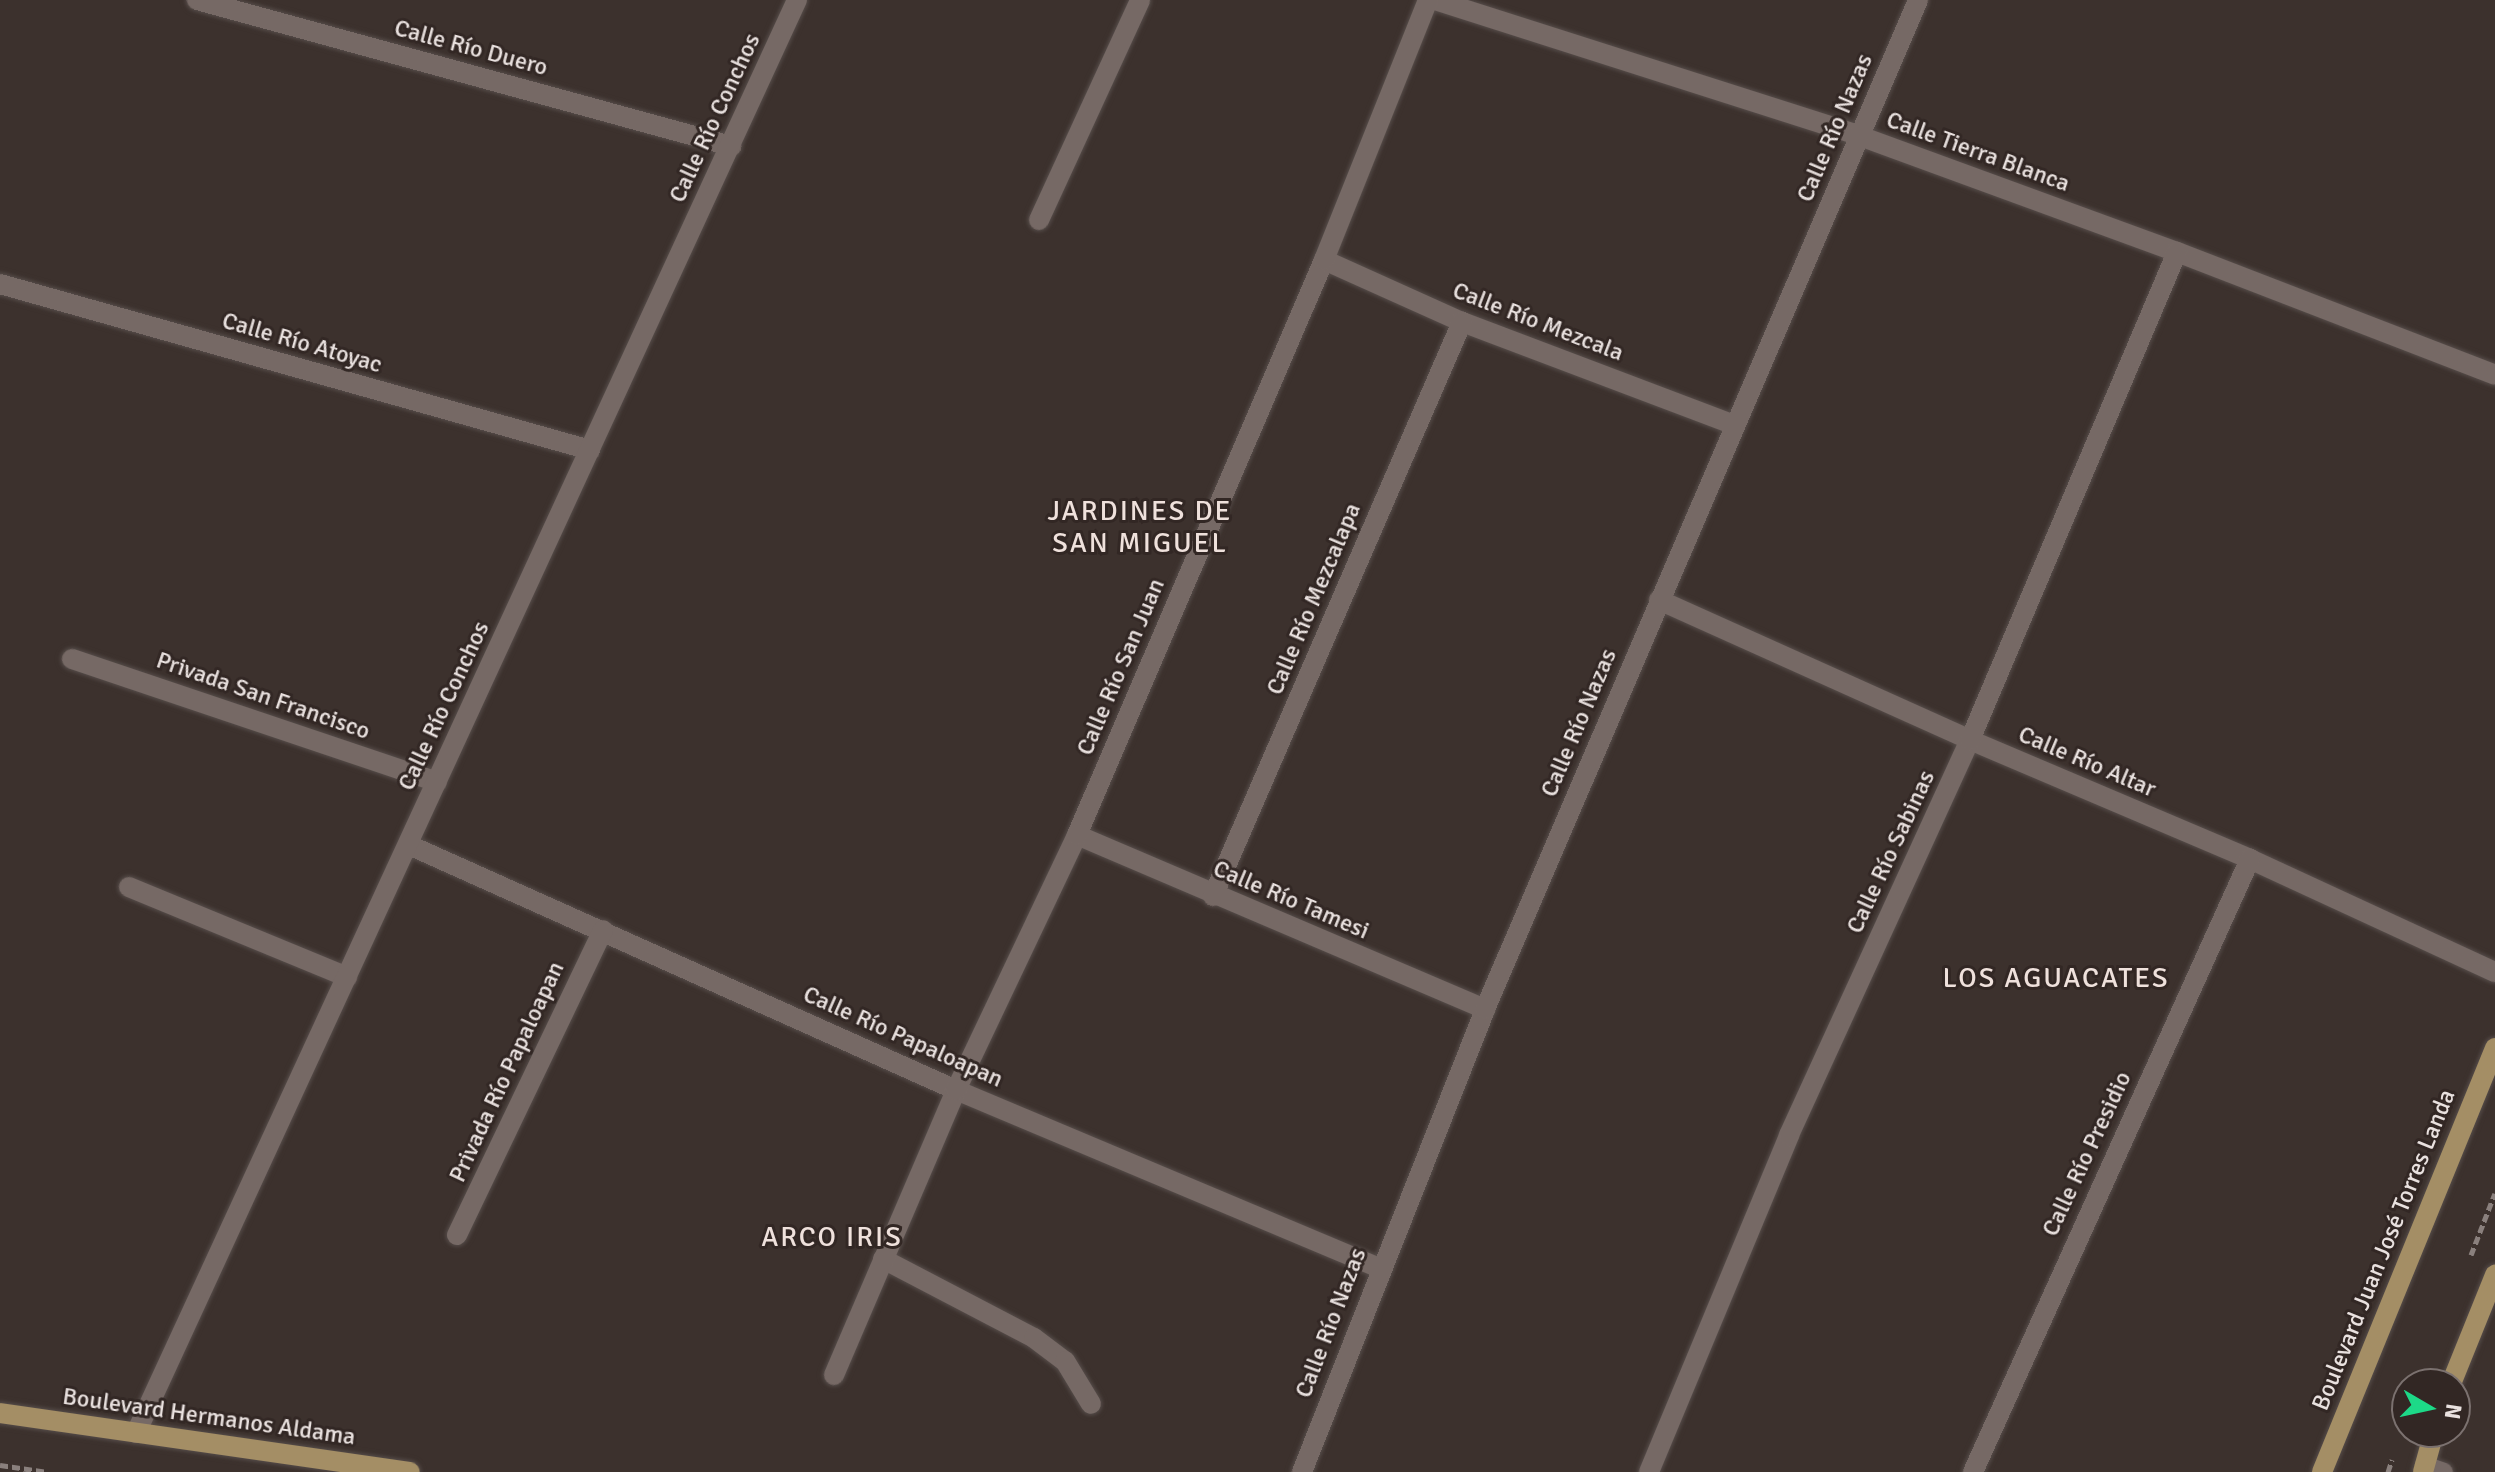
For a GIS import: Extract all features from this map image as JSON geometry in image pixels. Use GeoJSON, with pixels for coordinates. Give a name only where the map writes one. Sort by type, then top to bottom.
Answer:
{"type":"FeatureCollection","features":[{"type":"Feature","properties":{"kind":"main road","name":"Boulevard Juan José Torres Landa"},"geometry":{"type":"LineString","coordinates":[[2322,1472],[2495,1048]]}},
{"type":"Feature","properties":{"kind":"main road"},"geometry":{"type":"LineString","coordinates":[[2457,1368],[2495,1275]]}},
{"type":"Feature","properties":{"kind":"main road","name":"Boulevard Hermanos Aldama"},"geometry":{"type":"LineString","coordinates":[[0,1413],[410,1472]]}},
{"type":"Feature","properties":{"kind":"main road"},"geometry":{"type":"LineString","coordinates":[[2423,1469],[2429,1448]]}},
{"type":"Feature","properties":{"kind":"street","name":"Calle Río Duero"},"geometry":{"type":"LineString","coordinates":[[197,0],[731,146]]}},
{"type":"Feature","properties":{"kind":"street","name":"Calle Río Conchos"},"geometry":{"type":"LineString","coordinates":[[136,1433],[797,0]]}},
{"type":"Feature","properties":{"kind":"street"},"geometry":{"type":"LineString","coordinates":[[1039,220],[1140,0]]}},
{"type":"Feature","properties":{"kind":"street","name":"Calle Río San Juan"},"geometry":{"type":"LineString","coordinates":[[834,1375],[956,1090],[1077,835],[1324,260],[1428,0]]}},
{"type":"Feature","properties":{"kind":"street","name":"Calle Tierra Blanca"},"geometry":{"type":"LineString","coordinates":[[1435,0],[1860,136],[2177,252],[2495,375]]}},
{"type":"Feature","properties":{"kind":"street","name":"Calle Río Nazas"},"geometry":{"type":"LineString","coordinates":[[1302,1472],[1380,1268],[1485,1009],[1918,0]]}},
{"type":"Feature","properties":{"kind":"street","name":"Calle Río Sabinas"},"geometry":{"type":"LineString","coordinates":[[1649,1472],[1789,1135],[1970,740],[2177,252]]}},
{"type":"Feature","properties":{"kind":"street","name":"Calle Río Mezcala"},"geometry":{"type":"LineString","coordinates":[[1324,260],[1462,322],[1735,425]]}},
{"type":"Feature","properties":{"kind":"street","name":"Calle Río Atoyac"},"geometry":{"type":"LineString","coordinates":[[0,284],[590,450]]}},
{"type":"Feature","properties":{"kind":"street","name":"Calle Río Mezcalapa"},"geometry":{"type":"LineString","coordinates":[[1213,896],[1462,322]]}},
{"type":"Feature","properties":{"kind":"street","name":"Calle Río Altar"},"geometry":{"type":"LineString","coordinates":[[1659,600],[1970,740],[2250,859],[2495,972]]}},
{"type":"Feature","properties":{"kind":"street","name":"Privada San Francisco"},"geometry":{"type":"LineString","coordinates":[[72,659],[437,782]]}},
{"type":"Feature","properties":{"kind":"street","name":"Calle Río Tamesi"},"geometry":{"type":"LineString","coordinates":[[1077,835],[1213,896],[1485,1009]]}},
{"type":"Feature","properties":{"kind":"street","name":"Calle Río Papaloapan"},"geometry":{"type":"LineString","coordinates":[[409,845],[956,1090],[1380,1268]]}},
{"type":"Feature","properties":{"kind":"street","name":"Calle Río Presidio"},"geometry":{"type":"LineString","coordinates":[[1973,1472],[2250,859]]}},
{"type":"Feature","properties":{"kind":"street"},"geometry":{"type":"LineString","coordinates":[[129,887],[347,977]]}},
{"type":"Feature","properties":{"kind":"street","name":"Privada Río Papaloapan"},"geometry":{"type":"LineString","coordinates":[[457,1235],[603,930]]}},
{"type":"Feature","properties":{"kind":"street"},"geometry":{"type":"LineString","coordinates":[[883,1259],[1034,1338],[1065,1361],[1091,1404]]}},
{"type":"Feature","properties":{"kind":"lane"},"geometry":{"type":"LineString","coordinates":[[2423,1469],[2444,1472]]}},
{"type":"Feature","properties":{"kind":"path"},"geometry":{"type":"LineString","coordinates":[[0,1465],[47,1472]]}},
{"type":"Feature","properties":{"kind":"district","name":"JARDINES DE SAN MIGUEL"},"geometry":{"type":"Point","coordinates":[1140,527]}},
{"type":"Feature","properties":{"kind":"district","name":"LOS AGUACATES"},"geometry":{"type":"Point","coordinates":[2056,978]}},
{"type":"Feature","properties":{"kind":"district","name":"ARCO IRIS"},"geometry":{"type":"Point","coordinates":[832,1237]}}]}
